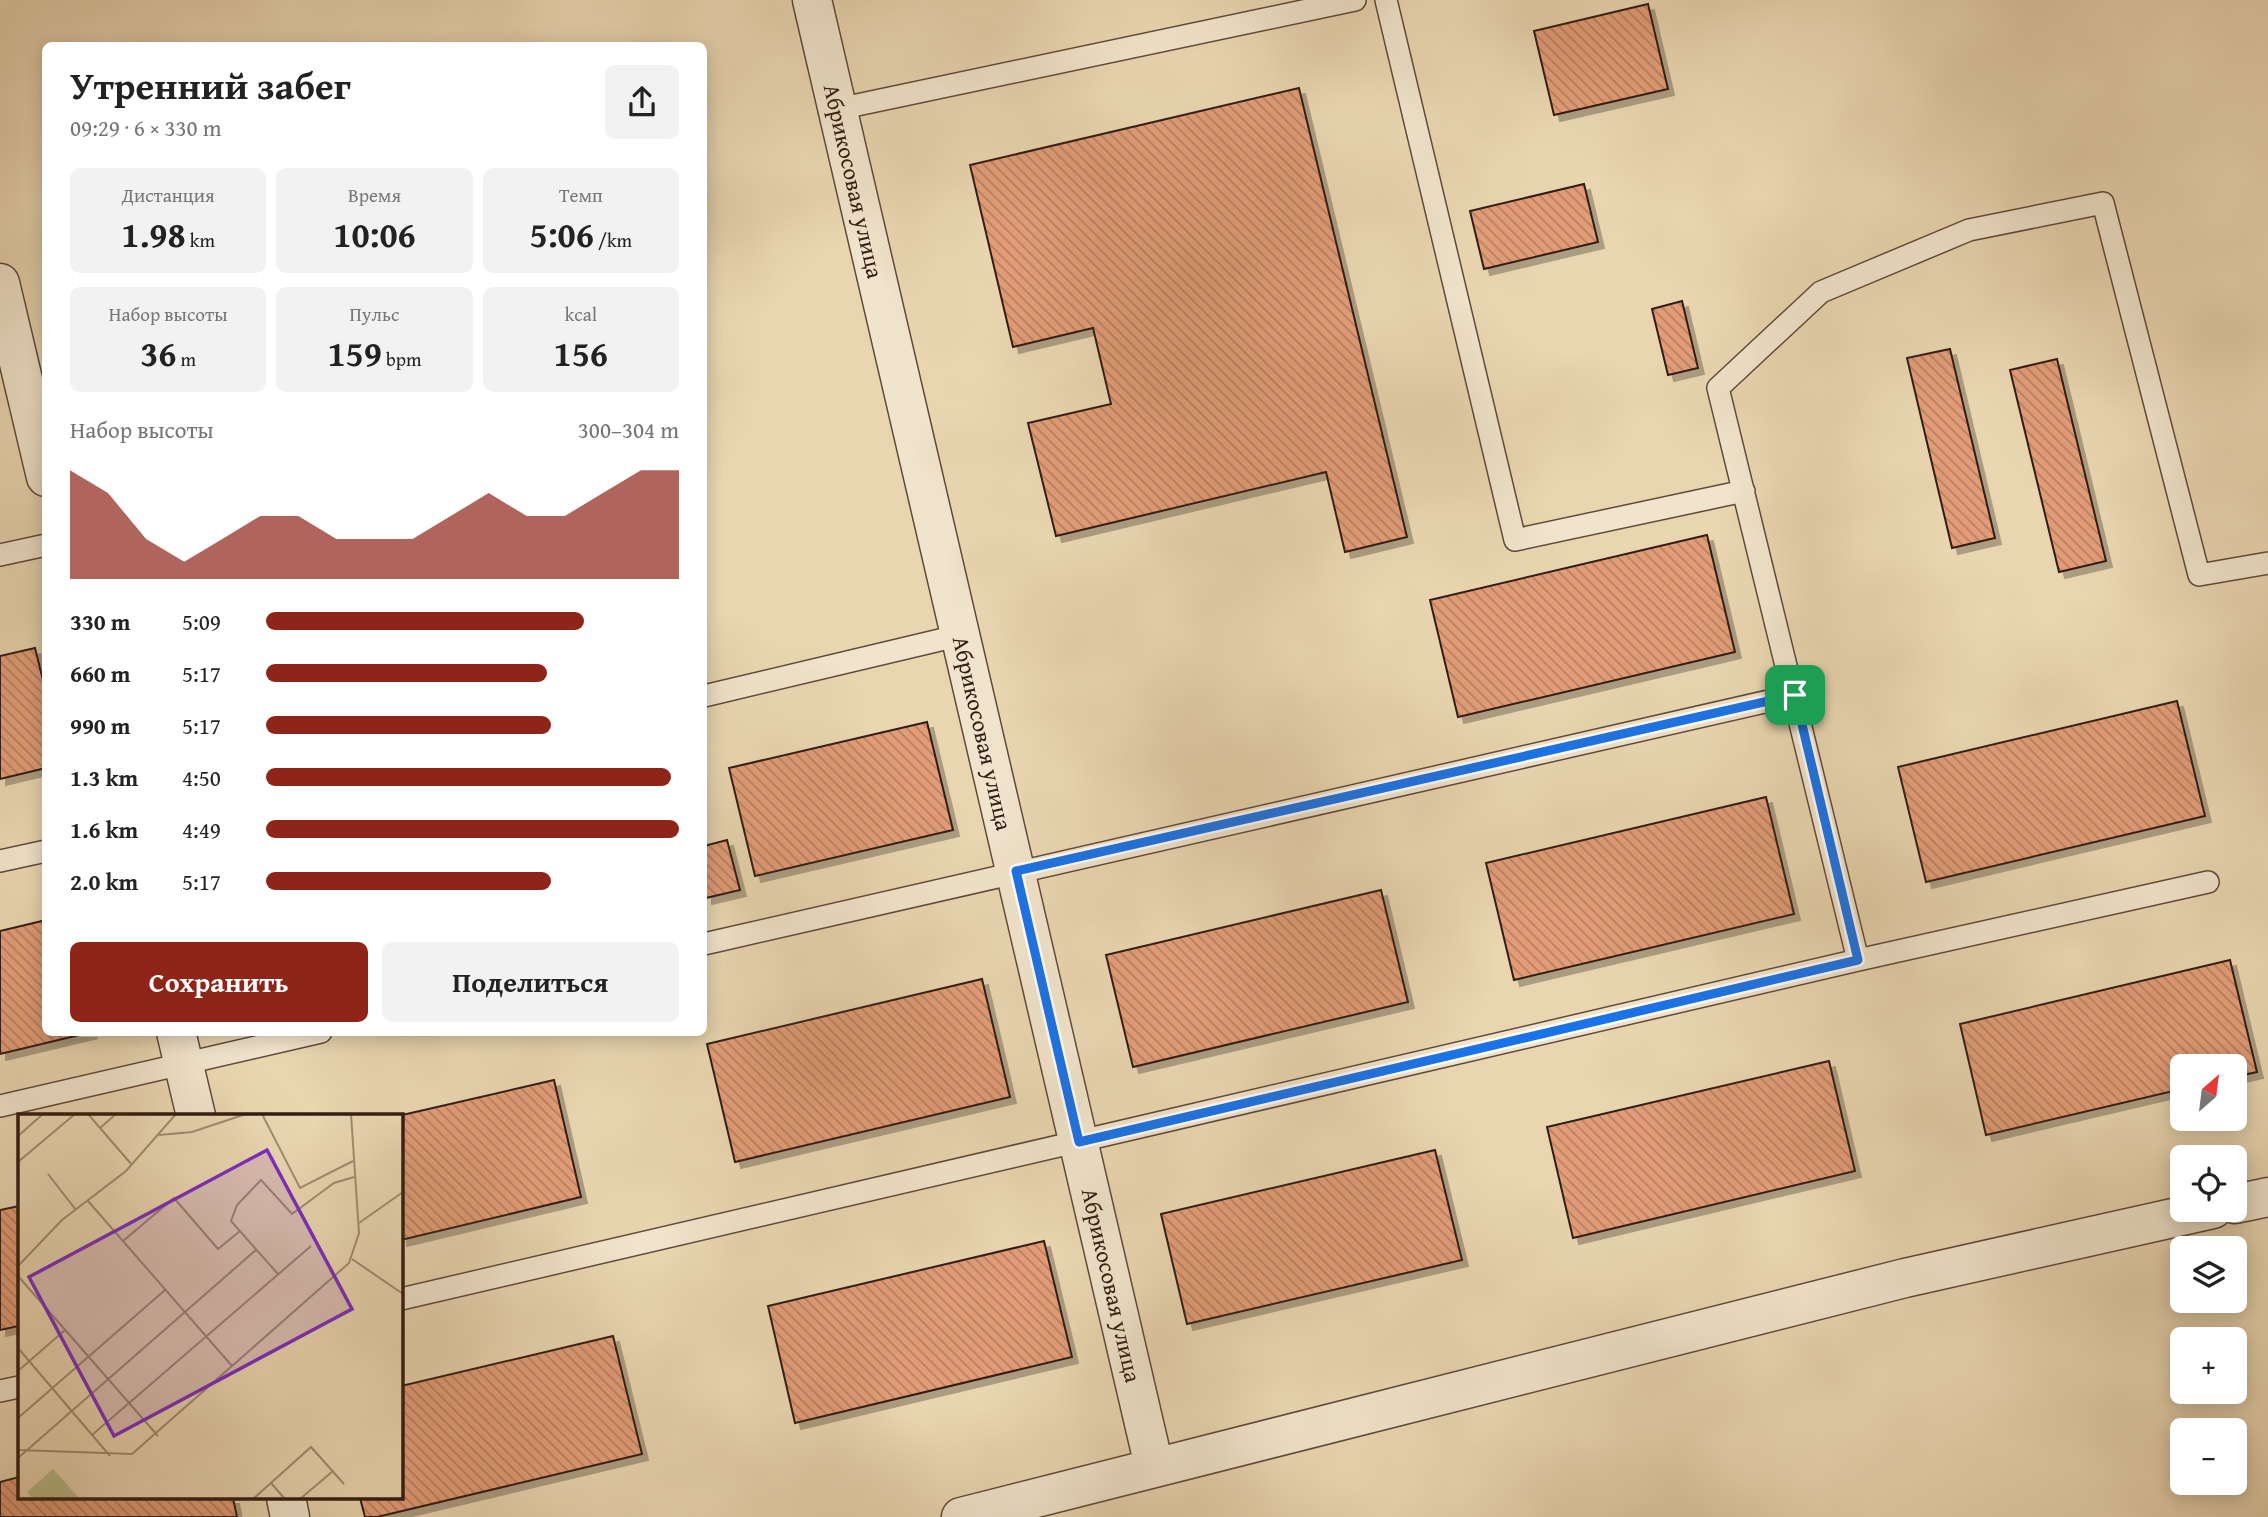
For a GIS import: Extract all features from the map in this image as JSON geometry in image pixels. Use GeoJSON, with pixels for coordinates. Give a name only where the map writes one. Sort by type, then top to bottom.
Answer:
{"type":"FeatureCollection","features":[{"type":"Feature","properties":{"kind":"street","name":"Абрикосовая улица"},"geometry":{"type":"LineString","coordinates":[[812,0],[1154,1466]]}},
{"type":"Feature","properties":{"kind":"street"},"geometry":{"type":"LineString","coordinates":[[0,283],[42,460]]}},
{"type":"Feature","properties":{"kind":"street"},"geometry":{"type":"LineString","coordinates":[[180,1048],[196,1114]]}},
{"type":"Feature","properties":{"kind":"street"},"geometry":{"type":"LineString","coordinates":[[2247,1202],[2268,1197]]}},
{"type":"Feature","properties":{"kind":"street"},"geometry":{"type":"LineString","coordinates":[[961,1517],[1905,1278],[2170,1219]]}},
{"type":"Feature","properties":{"kind":"lane"},"geometry":{"type":"LineString","coordinates":[[838,109],[1355,0]]}},
{"type":"Feature","properties":{"kind":"lane"},"geometry":{"type":"LineString","coordinates":[[1386,0],[1515,540],[1744,491]]}},
{"type":"Feature","properties":{"kind":"lane"},"geometry":{"type":"LineString","coordinates":[[1858,960],[1718,388],[1821,292],[1969,230],[2103,203],[2199,575],[2268,563]]}},
{"type":"Feature","properties":{"kind":"lane"},"geometry":{"type":"LineString","coordinates":[[0,555],[42,546]]}},
{"type":"Feature","properties":{"kind":"lane"},"geometry":{"type":"LineString","coordinates":[[707,695],[961,635]]}},
{"type":"Feature","properties":{"kind":"lane"},"geometry":{"type":"LineString","coordinates":[[707,943],[1795,695]]}},
{"type":"Feature","properties":{"kind":"lane"},"geometry":{"type":"LineString","coordinates":[[0,861],[42,852]]}},
{"type":"Feature","properties":{"kind":"lane"},"geometry":{"type":"LineString","coordinates":[[402,1299],[1858,960],[2208,882]]}},
{"type":"Feature","properties":{"kind":"lane"},"geometry":{"type":"LineString","coordinates":[[0,1106],[180,1048],[286,1036]]}},
{"type":"Feature","properties":{"kind":"lane"},"geometry":{"type":"LineString","coordinates":[[0,1391],[18,1387]]}},
{"type":"Feature","properties":{"kind":"building"},"geometry":{"type":"Polygon","coordinates":[[[1648,4],[1668,89],[1554,115],[1534,31],[1648,4]]]}},
{"type":"Feature","properties":{"kind":"building"},"geometry":{"type":"Polygon","coordinates":[[[1299,88],[1407,537],[1345,552],[1326,472],[1056,536],[1028,423],[1111,404],[1093,328],[1013,347],[970,165],[1299,88]]]}},
{"type":"Feature","properties":{"kind":"building"},"geometry":{"type":"Polygon","coordinates":[[[1584,184],[1598,242],[1484,269],[1470,211],[1584,184]]]}},
{"type":"Feature","properties":{"kind":"building"},"geometry":{"type":"Polygon","coordinates":[[[1682,301],[1698,368],[1668,375],[1652,309],[1682,301]]]}},
{"type":"Feature","properties":{"kind":"building"},"geometry":{"type":"Polygon","coordinates":[[[1950,349],[1995,538],[1952,548],[1907,358],[1950,349]]]}},
{"type":"Feature","properties":{"kind":"building"},"geometry":{"type":"Polygon","coordinates":[[[2057,359],[2106,561],[2059,572],[2010,370],[2057,359]]]}},
{"type":"Feature","properties":{"kind":"building"},"geometry":{"type":"Polygon","coordinates":[[[1707,535],[1735,652],[1458,717],[1430,600],[1707,535]]]}},
{"type":"Feature","properties":{"kind":"building"},"geometry":{"type":"Polygon","coordinates":[[[35,648],[42,676],[42,769],[0,779],[0,656],[35,648]]]}},
{"type":"Feature","properties":{"kind":"building"},"geometry":{"type":"Polygon","coordinates":[[[2177,701],[2205,816],[1926,882],[1898,767],[2177,701]]]}},
{"type":"Feature","properties":{"kind":"building"},"geometry":{"type":"Polygon","coordinates":[[[927,722],[953,830],[755,876],[729,768],[927,722]]]}},
{"type":"Feature","properties":{"kind":"building"},"geometry":{"type":"Polygon","coordinates":[[[1766,797],[1794,914],[1514,980],[1486,863],[1766,797]]]}},
{"type":"Feature","properties":{"kind":"building"},"geometry":{"type":"Polygon","coordinates":[[[727,840],[740,890],[707,898],[707,845],[727,840]]]}},
{"type":"Feature","properties":{"kind":"building"},"geometry":{"type":"Polygon","coordinates":[[[1381,890],[1408,1002],[1133,1067],[1106,955],[1381,890]]]}},
{"type":"Feature","properties":{"kind":"building"},"geometry":{"type":"Polygon","coordinates":[[[42,921],[42,1036],[75,1036],[0,1054],[0,931],[42,921]]]}},
{"type":"Feature","properties":{"kind":"building"},"geometry":{"type":"Polygon","coordinates":[[[2230,960],[2257,1072],[2247,1074],[2247,1054],[2170,1054],[2170,1092],[1986,1135],[1960,1024],[2230,960]]]}},
{"type":"Feature","properties":{"kind":"building"},"geometry":{"type":"Polygon","coordinates":[[[982,979],[1010,1097],[735,1162],[707,1044],[982,979]]]}},
{"type":"Feature","properties":{"kind":"building"},"geometry":{"type":"Polygon","coordinates":[[[1829,1061],[1855,1171],[1573,1238],[1547,1127],[1829,1061]]]}},
{"type":"Feature","properties":{"kind":"building"},"geometry":{"type":"Polygon","coordinates":[[[554,1080],[581,1197],[402,1240],[402,1115],[554,1080]]]}},
{"type":"Feature","properties":{"kind":"building"},"geometry":{"type":"Polygon","coordinates":[[[1435,1150],[1462,1260],[1187,1324],[1161,1214],[1435,1150]]]}},
{"type":"Feature","properties":{"kind":"building"},"geometry":{"type":"Polygon","coordinates":[[[18,1206],[18,1326],[0,1330],[0,1210],[18,1206]]]}},
{"type":"Feature","properties":{"kind":"building"},"geometry":{"type":"Polygon","coordinates":[[[1044,1241],[1072,1357],[795,1423],[768,1306],[1044,1241]]]}},
{"type":"Feature","properties":{"kind":"building"},"geometry":{"type":"Polygon","coordinates":[[[613,1336],[642,1454],[377,1517],[365,1517],[361,1500],[402,1500],[402,1386],[613,1336]]]}},
{"type":"Feature","properties":{"kind":"building"},"geometry":{"type":"Polygon","coordinates":[[[18,1477],[18,1500],[233,1500],[237,1517],[0,1517],[0,1482],[18,1477]]]}},
{"type":"Feature","properties":{"kind":"route"},"geometry":{"type":"LineString","coordinates":[[1795,695],[1858,960],[1079,1142],[1016,871],[1795,695]]}}]}
